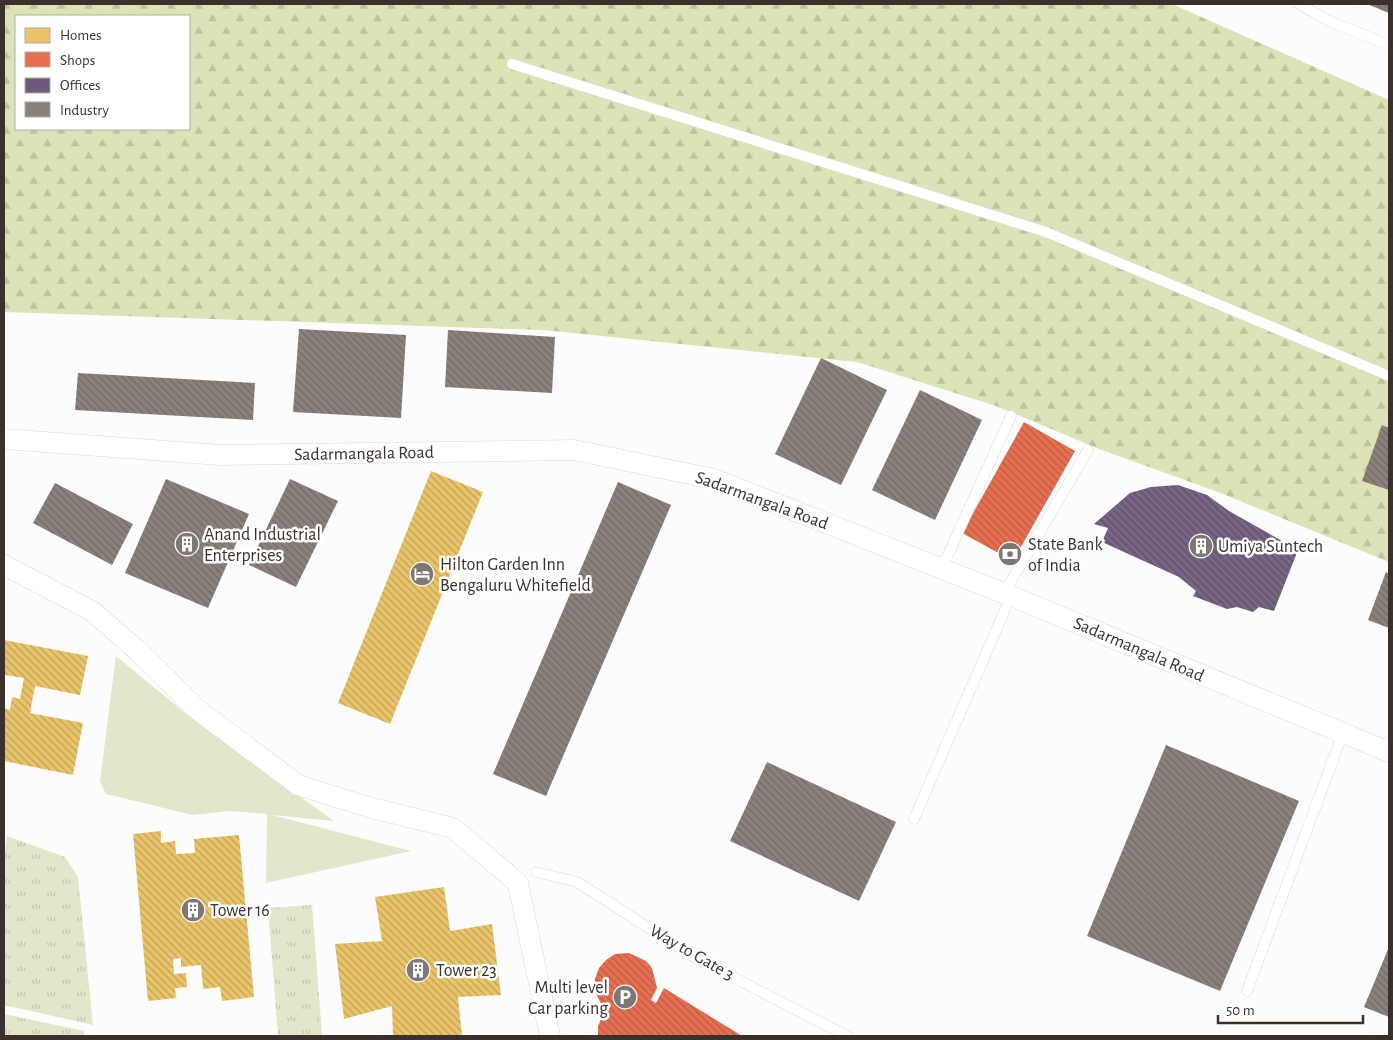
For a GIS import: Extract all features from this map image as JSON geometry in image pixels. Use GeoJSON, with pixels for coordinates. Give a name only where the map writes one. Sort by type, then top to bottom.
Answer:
{"type":"FeatureCollection","features":[{"type":"Feature","properties":{"kind":"street","name":"Sadarmangala Road"},"geometry":{"type":"LineString","coordinates":[[4,439],[220,455],[574,450],[714,479],[1008,594],[1389,752]]}},
{"type":"Feature","properties":{"kind":"street"},"geometry":{"type":"LineString","coordinates":[[4,565],[92,611],[137,650],[199,711],[298,785],[368,807],[453,828],[518,882],[550,1036]]}},
{"type":"Feature","properties":{"kind":"lane"},"geometry":{"type":"LineString","coordinates":[[1299,4],[1329,21],[1389,45]]}},
{"type":"Feature","properties":{"kind":"lane"},"geometry":{"type":"LineString","coordinates":[[512,64],[1046,232],[1389,376]]}},
{"type":"Feature","properties":{"kind":"lane"},"geometry":{"type":"LineString","coordinates":[[942,568],[1011,416]]}},
{"type":"Feature","properties":{"kind":"lane"},"geometry":{"type":"LineString","coordinates":[[914,819],[1008,594],[1088,450]]}},
{"type":"Feature","properties":{"kind":"lane"},"geometry":{"type":"LineString","coordinates":[[1247,991],[1343,733]]}},
{"type":"Feature","properties":{"kind":"lane","name":"Way to Gate 3"},"geometry":{"type":"LineString","coordinates":[[536,872],[577,882],[696,958],[846,1036]]}},
{"type":"Feature","properties":{"kind":"green space"},"geometry":{"type":"Polygon","coordinates":[[[4,4],[1172,4],[1389,100],[1389,562],[1218,492],[1099,449],[996,406],[857,362],[543,330],[4,312],[4,4]]]}},
{"type":"Feature","properties":{"kind":"green space"},"geometry":{"type":"Polygon","coordinates":[[[116,656],[195,721],[334,821],[272,815],[411,851],[266,883],[267,814],[230,811],[193,815],[106,794],[100,781],[116,656]]]}},
{"type":"Feature","properties":{"kind":"green space"},"geometry":{"type":"Polygon","coordinates":[[[7,836],[65,857],[78,877],[93,1025],[4,1005],[4,858],[7,836]]]}},
{"type":"Feature","properties":{"kind":"green space"},"geometry":{"type":"Polygon","coordinates":[[[312,905],[322,1036],[278,1036],[268,908],[312,905]]]}},
{"type":"Feature","properties":{"kind":"green space"},"geometry":{"type":"Polygon","coordinates":[[[4,1014],[84,1031],[84,1036],[4,1036],[4,1014]]]}},
{"type":"Feature","properties":{"kind":"building: Homes"},"geometry":{"type":"Polygon","coordinates":[[[431,471],[483,492],[390,724],[338,703],[431,471]]]}},
{"type":"Feature","properties":{"kind":"building: Homes"},"geometry":{"type":"Polygon","coordinates":[[[4,640],[88,656],[80,695],[35,686],[30,713],[83,723],[73,775],[4,761],[4,708],[10,710],[12,697],[20,699],[24,678],[5,675],[4,678],[4,640]]]}},
{"type":"Feature","properties":{"kind":"building: Homes","name":"Tower 16"},"geometry":{"type":"Polygon","coordinates":[[[161,831],[161,843],[175,841],[176,854],[195,853],[194,839],[239,835],[254,997],[222,1001],[220,987],[203,989],[201,965],[181,967],[181,958],[173,959],[174,974],[186,973],[187,987],[175,988],[176,998],[148,1001],[133,834],[161,831]]]}},
{"type":"Feature","properties":{"kind":"building: Homes","name":"Tower 23"},"geometry":{"type":"Polygon","coordinates":[[[444,887],[450,931],[492,924],[501,995],[458,997],[462,1036],[393,1036],[392,1006],[344,1019],[335,944],[382,941],[375,897],[444,887]]]}},
{"type":"Feature","properties":{"kind":"building: Shops"},"geometry":{"type":"Polygon","coordinates":[[[1024,422],[1075,451],[1013,561],[962,533],[1024,422]]]}},
{"type":"Feature","properties":{"kind":"building: Shops","name":"Multi level Car parking"},"geometry":{"type":"Polygon","coordinates":[[[629,953],[646,961],[652,968],[657,988],[651,1000],[656,1003],[664,988],[742,1036],[598,1036],[598,1026],[605,1011],[594,990],[599,968],[615,954],[629,953]]]}},
{"type":"Feature","properties":{"kind":"building: Offices","name":"Umiya Suntech"},"geometry":{"type":"Polygon","coordinates":[[[1178,485],[1207,495],[1229,511],[1298,550],[1274,611],[1259,607],[1253,612],[1237,607],[1227,609],[1193,596],[1196,591],[1179,577],[1102,542],[1108,528],[1094,524],[1130,493],[1151,487],[1178,485]]]}},
{"type":"Feature","properties":{"kind":"building: Industry"},"geometry":{"type":"Polygon","coordinates":[[[1367,4],[1389,4],[1389,13],[1367,4]]]}},
{"type":"Feature","properties":{"kind":"building: Industry"},"geometry":{"type":"Polygon","coordinates":[[[299,329],[406,335],[401,418],[293,412],[299,329]]]}},
{"type":"Feature","properties":{"kind":"building: Industry"},"geometry":{"type":"Polygon","coordinates":[[[448,330],[555,337],[552,393],[445,387],[448,330]]]}},
{"type":"Feature","properties":{"kind":"building: Industry"},"geometry":{"type":"Polygon","coordinates":[[[821,358],[887,390],[841,485],[775,454],[821,358]]]}},
{"type":"Feature","properties":{"kind":"building: Industry"},"geometry":{"type":"Polygon","coordinates":[[[78,373],[255,383],[253,420],[75,410],[78,373]]]}},
{"type":"Feature","properties":{"kind":"building: Industry"},"geometry":{"type":"Polygon","coordinates":[[[920,390],[982,420],[935,520],[872,490],[920,390]]]}},
{"type":"Feature","properties":{"kind":"building: Industry"},"geometry":{"type":"Polygon","coordinates":[[[1382,425],[1389,428],[1389,490],[1362,481],[1382,425]]]}},
{"type":"Feature","properties":{"kind":"building: Industry","name":"Anand Industrial Enterprises"},"geometry":{"type":"Polygon","coordinates":[[[166,479],[249,514],[208,608],[125,573],[166,479]]]}},
{"type":"Feature","properties":{"kind":"building: Industry"},"geometry":{"type":"Polygon","coordinates":[[[290,479],[338,501],[296,587],[249,565],[290,479]]]}},
{"type":"Feature","properties":{"kind":"building: Industry"},"geometry":{"type":"Polygon","coordinates":[[[618,482],[671,505],[546,796],[493,774],[618,482]]]}},
{"type":"Feature","properties":{"kind":"building: Industry"},"geometry":{"type":"Polygon","coordinates":[[[55,483],[133,524],[112,565],[33,523],[55,483]]]}},
{"type":"Feature","properties":{"kind":"building: Industry"},"geometry":{"type":"Polygon","coordinates":[[[1386,572],[1389,574],[1389,628],[1368,620],[1386,572]]]}},
{"type":"Feature","properties":{"kind":"building: Industry"},"geometry":{"type":"Polygon","coordinates":[[[1166,745],[1299,801],[1220,991],[1087,936],[1166,745]]]}},
{"type":"Feature","properties":{"kind":"building: Industry"},"geometry":{"type":"Polygon","coordinates":[[[767,762],[896,822],[859,901],[730,841],[767,762]]]}},
{"type":"Feature","properties":{"kind":"building: Industry"},"geometry":{"type":"Polygon","coordinates":[[[1389,947],[1389,1017],[1364,1007],[1389,947]]]}},
{"type":"Feature","properties":{"kind":"place","name":"Anand Industrial Enterprises"},"geometry":{"type":"Point","coordinates":[187,544]}},
{"type":"Feature","properties":{"kind":"place","name":"Umiya Suntech"},"geometry":{"type":"Point","coordinates":[1201,546]}},
{"type":"Feature","properties":{"kind":"place","name":"State Bank of India"},"geometry":{"type":"Point","coordinates":[1010,554]}},
{"type":"Feature","properties":{"kind":"place","name":"Hilton Garden Inn Bengaluru Whitefield"},"geometry":{"type":"Point","coordinates":[422,574]}},
{"type":"Feature","properties":{"kind":"place","name":"Tower 16"},"geometry":{"type":"Point","coordinates":[193,910]}},
{"type":"Feature","properties":{"kind":"place","name":"Tower 23"},"geometry":{"type":"Point","coordinates":[418,970]}},
{"type":"Feature","properties":{"kind":"place","name":"Multi level Car parking"},"geometry":{"type":"Point","coordinates":[625,997]}}]}
